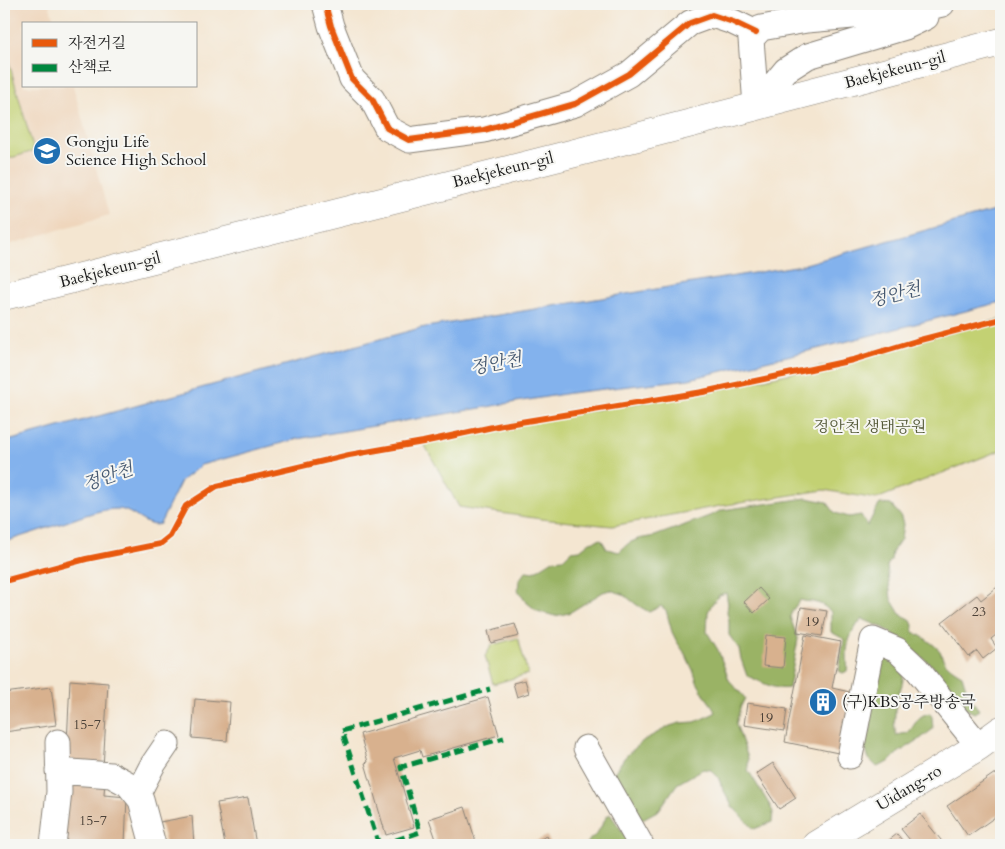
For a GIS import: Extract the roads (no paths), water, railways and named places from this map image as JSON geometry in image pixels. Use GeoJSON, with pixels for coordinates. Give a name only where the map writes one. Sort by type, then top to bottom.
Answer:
{"type":"FeatureCollection","features":[{"type":"Feature","properties":{"kind":"main road","name":"Baekjekeun-gil"},"geometry":{"type":"LineString","coordinates":[[4,296],[246,236],[1001,42]]}},
{"type":"Feature","properties":{"kind":"main road","name":"Uidang-ro"},"geometry":{"type":"LineString","coordinates":[[816,845],[979,746],[1001,730]]}},
{"type":"Feature","properties":{"kind":"street"},"geometry":{"type":"LineString","coordinates":[[325,4],[331,26],[352,79],[372,99],[387,128],[409,140],[484,130],[575,104],[629,74],[690,23],[712,16],[733,22],[756,33]]}},
{"type":"Feature","properties":{"kind":"street"},"geometry":{"type":"LineString","coordinates":[[756,106],[751,39],[761,28],[807,20],[911,11],[942,4]]}},
{"type":"Feature","properties":{"kind":"street"},"geometry":{"type":"LineString","coordinates":[[756,106],[786,70],[808,56],[905,27],[954,4]]}},
{"type":"Feature","properties":{"kind":"street"},"geometry":{"type":"LineString","coordinates":[[850,756],[873,640],[897,650],[917,669],[979,746]]}},
{"type":"Feature","properties":{"kind":"street"},"geometry":{"type":"LineString","coordinates":[[53,845],[59,792],[58,742]]}},
{"type":"Feature","properties":{"kind":"street"},"geometry":{"type":"LineString","coordinates":[[137,795],[152,766],[167,744]]}},
{"type":"Feature","properties":{"kind":"street"},"geometry":{"type":"LineString","coordinates":[[586,748],[641,845]]}},
{"type":"Feature","properties":{"kind":"street"},"geometry":{"type":"LineString","coordinates":[[58,771],[111,775],[128,784],[142,800],[153,845]]}},
{"type":"Feature","properties":{"kind":"water","name":"정안천"},"geometry":{"type":"Polygon","coordinates":[[[1001,209],[1001,302],[821,348],[689,379],[570,393],[297,439],[201,465],[181,481],[160,524],[150,524],[124,510],[111,509],[92,513],[4,542],[4,442],[420,328],[802,265],[1001,209]]]}},
{"type":"Feature","properties":{"kind":"place","name":"Gongju Life Science High School"},"geometry":{"type":"Point","coordinates":[47,151]}},
{"type":"Feature","properties":{"kind":"place","name":"(구)KBS공주방송국"},"geometry":{"type":"Point","coordinates":[823,702]}},
{"type":"Feature","properties":{"kind":"park label","name":"정안천 생태공원"},"geometry":{"type":"Point","coordinates":[870,427]}}]}
